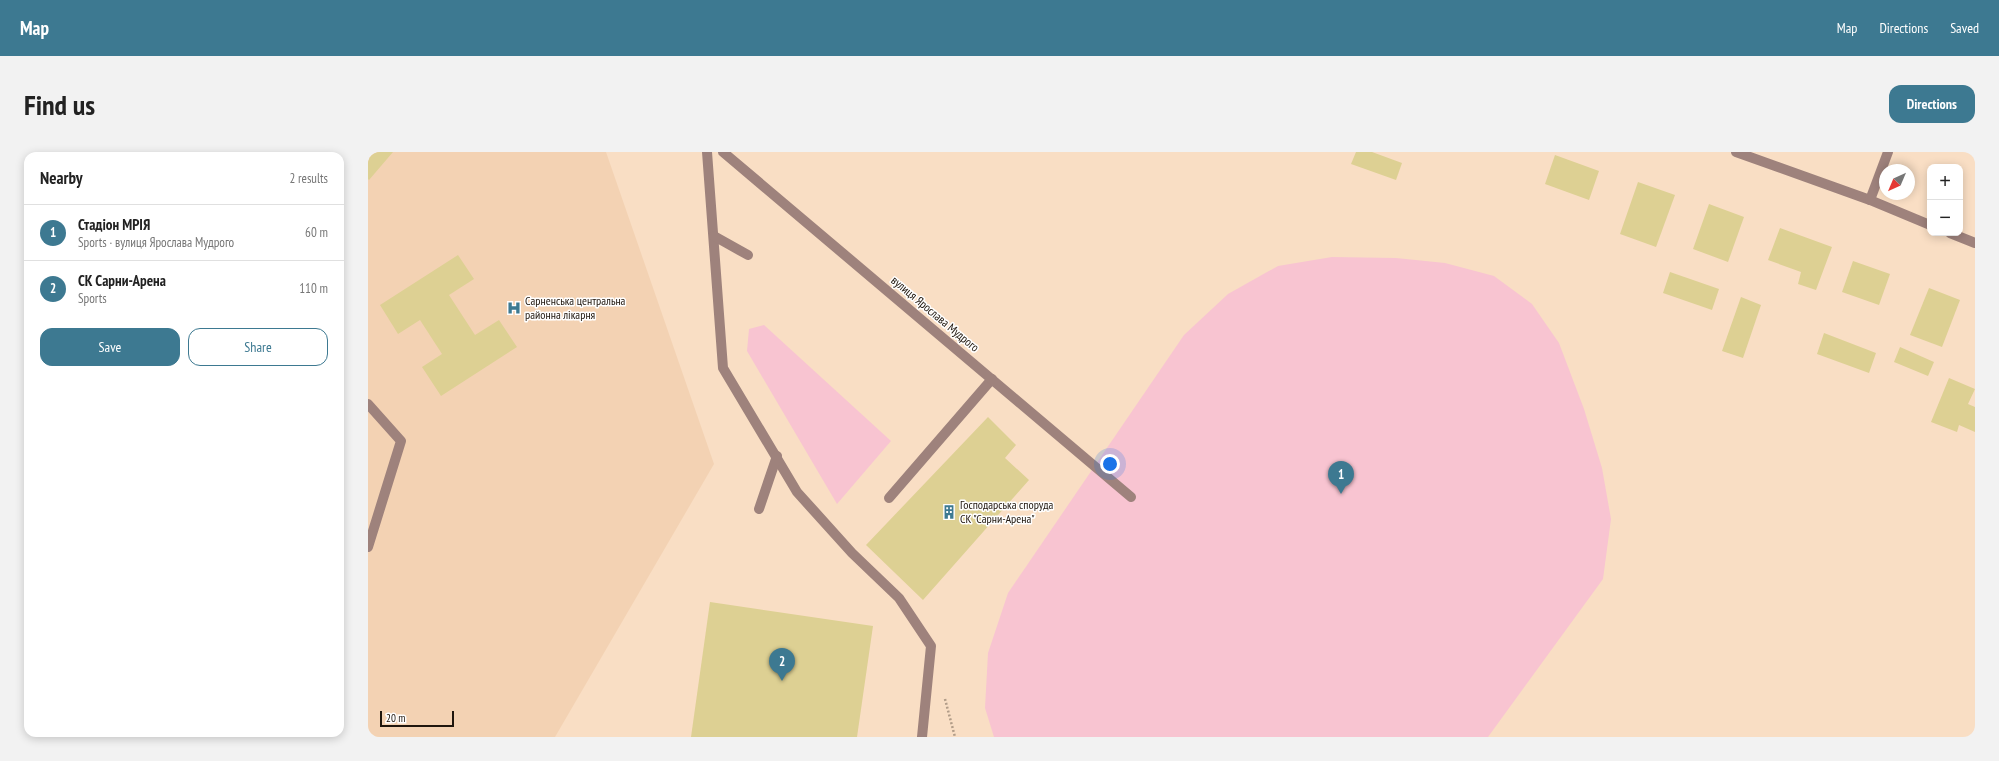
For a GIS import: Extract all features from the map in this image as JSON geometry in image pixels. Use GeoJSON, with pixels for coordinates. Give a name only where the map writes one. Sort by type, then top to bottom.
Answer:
{"type":"FeatureCollection","features":[{"type":"Feature","properties":{"kind":"street"},"geometry":{"type":"LineString","coordinates":[[707,152],[723,368],[777,456],[797,492],[852,553],[899,598],[931,646],[922,737]]}},
{"type":"Feature","properties":{"kind":"street","name":"вулиця Ярослава Мудрого"},"geometry":{"type":"LineString","coordinates":[[723,152],[1131,497]]}},
{"type":"Feature","properties":{"kind":"street"},"geometry":{"type":"LineString","coordinates":[[1736,152],[1870,200],[1927,223]]}},
{"type":"Feature","properties":{"kind":"street"},"geometry":{"type":"LineString","coordinates":[[1870,200],[1888,152]]}},
{"type":"Feature","properties":{"kind":"street"},"geometry":{"type":"LineString","coordinates":[[714,236],[748,255]]}},
{"type":"Feature","properties":{"kind":"street"},"geometry":{"type":"LineString","coordinates":[[1958,236],[1975,243]]}},
{"type":"Feature","properties":{"kind":"street"},"geometry":{"type":"LineString","coordinates":[[889,498],[992,379]]}},
{"type":"Feature","properties":{"kind":"street"},"geometry":{"type":"LineString","coordinates":[[368,404],[401,440],[368,547]]}},
{"type":"Feature","properties":{"kind":"street"},"geometry":{"type":"LineString","coordinates":[[759,509],[777,456]]}},
{"type":"Feature","properties":{"kind":"shaded area","name":"Сарненська центральна районна лікарня"},"geometry":{"type":"Polygon","coordinates":[[[368,152],[606,152],[714,464],[555,737],[368,737],[368,152]]]}},
{"type":"Feature","properties":{"kind":"shaded area"},"geometry":{"type":"Polygon","coordinates":[[[1332,257],[1396,258],[1445,263],[1494,276],[1532,304],[1559,343],[1584,409],[1602,468],[1611,519],[1603,579],[1488,737],[994,737],[985,708],[988,653],[1008,593],[1184,335],[1228,294],[1278,266],[1332,257]]]}},
{"type":"Feature","properties":{"kind":"shaded area"},"geometry":{"type":"Polygon","coordinates":[[[764,325],[891,441],[837,504],[747,351],[749,329],[764,325]]]}},
{"type":"Feature","properties":{"kind":"building"},"geometry":{"type":"Polygon","coordinates":[[[368,152],[393,152],[369,180],[368,179],[368,152]]]}},
{"type":"Feature","properties":{"kind":"building"},"geometry":{"type":"Polygon","coordinates":[[[1356,152],[1372,152],[1402,163],[1396,180],[1351,164],[1356,152]]]}},
{"type":"Feature","properties":{"kind":"building"},"geometry":{"type":"Polygon","coordinates":[[[1555,155],[1599,171],[1589,200],[1545,184],[1555,155]]]}},
{"type":"Feature","properties":{"kind":"building"},"geometry":{"type":"Polygon","coordinates":[[[1638,182],[1675,195],[1656,247],[1620,234],[1638,182]]]}},
{"type":"Feature","properties":{"kind":"building"},"geometry":{"type":"Polygon","coordinates":[[[1709,204],[1744,217],[1728,262],[1693,249],[1709,204]]]}},
{"type":"Feature","properties":{"kind":"building"},"geometry":{"type":"Polygon","coordinates":[[[1780,228],[1832,247],[1816,290],[1798,284],[1801,272],[1768,260],[1780,228]]]}},
{"type":"Feature","properties":{"kind":"building"},"geometry":{"type":"Polygon","coordinates":[[[458,255],[474,279],[449,295],[475,335],[499,320],[517,347],[441,396],[422,367],[442,354],[420,320],[398,334],[380,305],[458,255]]]}},
{"type":"Feature","properties":{"kind":"building"},"geometry":{"type":"Polygon","coordinates":[[[1853,261],[1890,274],[1879,305],[1842,292],[1853,261]]]}},
{"type":"Feature","properties":{"kind":"building"},"geometry":{"type":"Polygon","coordinates":[[[1670,272],[1719,289],[1712,310],[1663,293],[1670,272]]]}},
{"type":"Feature","properties":{"kind":"building"},"geometry":{"type":"Polygon","coordinates":[[[1929,288],[1960,300],[1942,347],[1910,335],[1929,288]]]}},
{"type":"Feature","properties":{"kind":"building"},"geometry":{"type":"Polygon","coordinates":[[[1741,297],[1761,305],[1743,358],[1722,351],[1741,297]]]}},
{"type":"Feature","properties":{"kind":"building"},"geometry":{"type":"Polygon","coordinates":[[[1824,333],[1876,353],[1869,373],[1817,354],[1824,333]]]}},
{"type":"Feature","properties":{"kind":"building"},"geometry":{"type":"Polygon","coordinates":[[[1900,347],[1934,362],[1928,376],[1894,362],[1900,347]]]}},
{"type":"Feature","properties":{"kind":"building"},"geometry":{"type":"Polygon","coordinates":[[[1949,378],[1975,389],[1968,404],[1975,407],[1975,432],[1959,425],[1957,432],[1931,422],[1949,378]]]}},
{"type":"Feature","properties":{"kind":"building","name":"Господарська споруда СК \"Сарни-Арена\""},"geometry":{"type":"Polygon","coordinates":[[[988,417],[1016,445],[1005,458],[1029,480],[923,600],[866,545],[988,417]]]}},
{"type":"Feature","properties":{"kind":"building"},"geometry":{"type":"Polygon","coordinates":[[[710,602],[873,626],[857,737],[691,737],[710,602]]]}},
{"type":"Feature","properties":{"kind":"place","name":"Сарненська центральна районна лікарня"},"geometry":{"type":"Point","coordinates":[514,308]}},
{"type":"Feature","properties":{"kind":"place","name":"Стадіон МРІЯ"},"geometry":{"type":"Point","coordinates":[1341,494]}},
{"type":"Feature","properties":{"kind":"place","name":"Господарська споруда СК \"Сарни-Арена\""},"geometry":{"type":"Point","coordinates":[949,512]}},
{"type":"Feature","properties":{"kind":"place","name":"СК Сарни-Арена"},"geometry":{"type":"Point","coordinates":[782,681]}}]}
